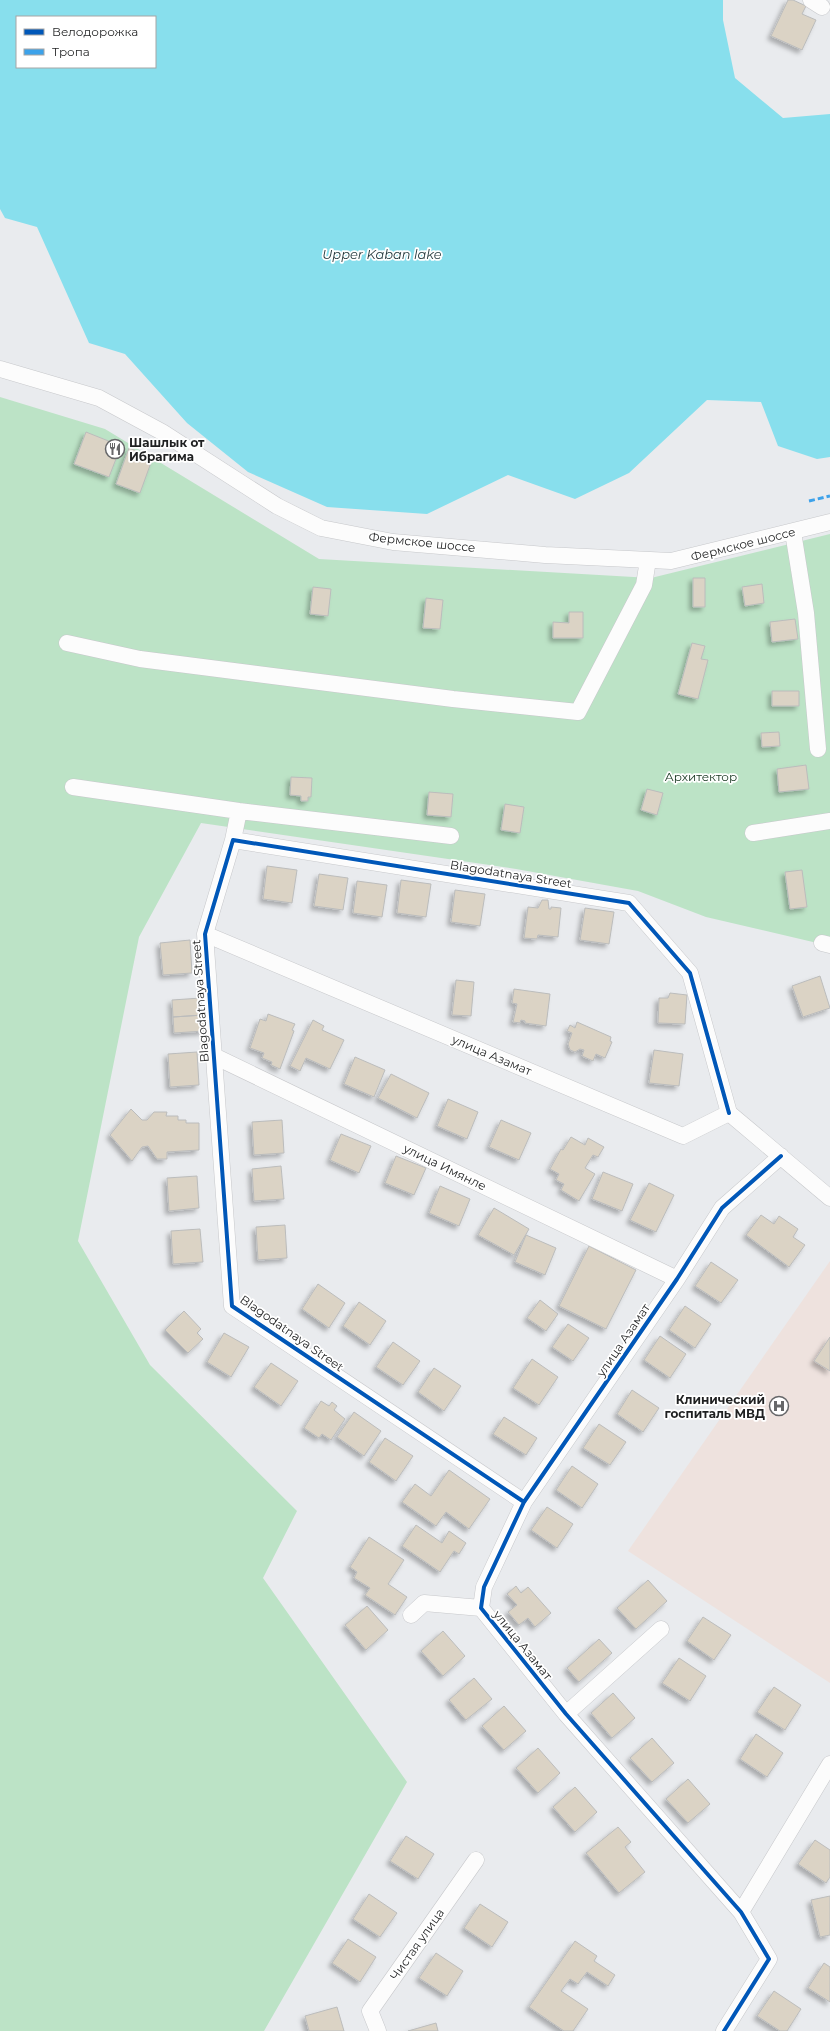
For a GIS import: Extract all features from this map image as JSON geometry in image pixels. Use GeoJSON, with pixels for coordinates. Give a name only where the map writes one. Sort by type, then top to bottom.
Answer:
{"type":"FeatureCollection","features":[{"type":"Feature","properties":{"kind":"street","name":"Фермское шоссе"},"geometry":{"type":"LineString","coordinates":[[0,369],[99,398],[162,432],[277,506],[321,528],[393,542],[545,555],[671,561],[830,522]]}},
{"type":"Feature","properties":{"kind":"street"},"geometry":{"type":"LineString","coordinates":[[793,532],[806,613],[818,749]]}},
{"type":"Feature","properties":{"kind":"street"},"geometry":{"type":"LineString","coordinates":[[67,643],[140,659],[453,699],[578,712],[644,585],[648,560]]}},
{"type":"Feature","properties":{"kind":"street"},"geometry":{"type":"LineString","coordinates":[[73,787],[239,811],[451,836]]}},
{"type":"Feature","properties":{"kind":"street"},"geometry":{"type":"LineString","coordinates":[[233,840],[239,811]]}},
{"type":"Feature","properties":{"kind":"street"},"geometry":{"type":"LineString","coordinates":[[753,833],[830,821]]}},
{"type":"Feature","properties":{"kind":"street","name":"Blagodatnaya Street"},"geometry":{"type":"LineString","coordinates":[[524,1502],[232,1306],[205,934],[233,840],[629,903],[690,973],[729,1113]]}},
{"type":"Feature","properties":{"kind":"street","name":"улица Азамат"},"geometry":{"type":"LineString","coordinates":[[205,934],[683,1136],[729,1113]]}},
{"type":"Feature","properties":{"kind":"street","name":"улица Имянле"},"geometry":{"type":"LineString","coordinates":[[214,1056],[677,1279]]}},
{"type":"Feature","properties":{"kind":"street"},"geometry":{"type":"LineString","coordinates":[[729,1113],[782,1156],[830,1198]]}},
{"type":"Feature","properties":{"kind":"street","name":"улица Азамат"},"geometry":{"type":"LineString","coordinates":[[724,2031],[769,1959],[741,1912],[566,1714],[481,1608],[484,1587],[524,1502],[677,1279],[722,1208],[782,1156]]}},
{"type":"Feature","properties":{"kind":"street"},"geometry":{"type":"LineString","coordinates":[[411,1614],[424,1603],[481,1608]]}},
{"type":"Feature","properties":{"kind":"street"},"geometry":{"type":"LineString","coordinates":[[566,1714],[661,1629]]}},
{"type":"Feature","properties":{"kind":"street"},"geometry":{"type":"LineString","coordinates":[[741,1912],[830,1764]]}},
{"type":"Feature","properties":{"kind":"street","name":"Чистая улица"},"geometry":{"type":"LineString","coordinates":[[378,2031],[370,2011],[476,1860]]}},
{"type":"Feature","properties":{"kind":"shaded area","name":"Клинический госпиталь МВД"},"geometry":{"type":"Polygon","coordinates":[[[830,1261],[830,1683],[628,1551],[830,1261]]]}},
{"type":"Feature","properties":{"kind":"green space","name":"Архитектор"},"geometry":{"type":"Polygon","coordinates":[[[0,397],[105,429],[319,559],[651,578],[830,534],[830,946],[706,917],[638,891],[516,869],[201,823],[139,937],[78,1241],[150,1365],[297,1511],[263,1578],[407,1782],[264,2031],[0,2031],[0,397]]]}},
{"type":"Feature","properties":{"kind":"water","name":"Upper Kaban lake"},"geometry":{"type":"Polygon","coordinates":[[[0,0],[723,0],[723,20],[735,78],[783,118],[830,114],[830,457],[817,459],[778,446],[761,402],[707,400],[629,473],[575,499],[508,475],[427,514],[327,507],[248,472],[187,423],[125,354],[89,343],[37,227],[5,218],[0,209],[0,0]]]}},
{"type":"Feature","properties":{"kind":"building"},"geometry":{"type":"Polygon","coordinates":[[[788,0],[793,0],[806,6],[802,14],[816,20],[802,50],[771,36],[788,0]]]}},
{"type":"Feature","properties":{"kind":"building"},"geometry":{"type":"Polygon","coordinates":[[[86,432],[121,446],[109,477],[74,464],[86,432]]]}},
{"type":"Feature","properties":{"kind":"building"},"geometry":{"type":"Polygon","coordinates":[[[129,448],[153,457],[140,493],[116,484],[129,448]]]}},
{"type":"Feature","properties":{"kind":"building"},"geometry":{"type":"Polygon","coordinates":[[[693,578],[705,578],[705,607],[693,607],[693,578]]]}},
{"type":"Feature","properties":{"kind":"building"},"geometry":{"type":"Polygon","coordinates":[[[762,584],[764,603],[745,606],[742,587],[762,584]]]}},
{"type":"Feature","properties":{"kind":"building"},"geometry":{"type":"Polygon","coordinates":[[[313,587],[331,589],[328,616],[310,614],[313,587]]]}},
{"type":"Feature","properties":{"kind":"building"},"geometry":{"type":"Polygon","coordinates":[[[426,598],[443,600],[440,629],[423,628],[426,598]]]}},
{"type":"Feature","properties":{"kind":"building"},"geometry":{"type":"Polygon","coordinates":[[[569,612],[583,612],[583,638],[553,638],[553,622],[569,623],[569,612]]]}},
{"type":"Feature","properties":{"kind":"building"},"geometry":{"type":"Polygon","coordinates":[[[795,619],[798,639],[772,642],[770,622],[795,619]]]}},
{"type":"Feature","properties":{"kind":"building"},"geometry":{"type":"Polygon","coordinates":[[[692,643],[705,646],[701,659],[708,660],[698,699],[678,694],[692,643]]]}},
{"type":"Feature","properties":{"kind":"building"},"geometry":{"type":"Polygon","coordinates":[[[772,691],[799,691],[799,706],[772,706],[772,691]]]}},
{"type":"Feature","properties":{"kind":"building"},"geometry":{"type":"Polygon","coordinates":[[[779,732],[780,746],[762,747],[761,733],[779,732]]]}},
{"type":"Feature","properties":{"kind":"building"},"geometry":{"type":"Polygon","coordinates":[[[806,765],[809,789],[779,792],[777,769],[806,765]]]}},
{"type":"Feature","properties":{"kind":"building"},"geometry":{"type":"Polygon","coordinates":[[[291,777],[312,778],[311,797],[308,797],[308,801],[301,801],[301,796],[290,795],[291,777]]]}},
{"type":"Feature","properties":{"kind":"building"},"geometry":{"type":"Polygon","coordinates":[[[647,789],[663,793],[657,815],[641,810],[647,789]]]}},
{"type":"Feature","properties":{"kind":"building"},"geometry":{"type":"Polygon","coordinates":[[[429,792],[453,794],[451,817],[427,815],[429,792]]]}},
{"type":"Feature","properties":{"kind":"building"},"geometry":{"type":"Polygon","coordinates":[[[505,804],[524,807],[520,833],[501,830],[505,804]]]}},
{"type":"Feature","properties":{"kind":"building"},"geometry":{"type":"Polygon","coordinates":[[[267,866],[297,870],[292,903],[263,899],[267,866]]]}},
{"type":"Feature","properties":{"kind":"building"},"geometry":{"type":"Polygon","coordinates":[[[802,870],[807,907],[790,909],[785,872],[802,870]]]}},
{"type":"Feature","properties":{"kind":"building"},"geometry":{"type":"Polygon","coordinates":[[[319,874],[348,878],[343,910],[314,906],[319,874]]]}},
{"type":"Feature","properties":{"kind":"building"},"geometry":{"type":"Polygon","coordinates":[[[401,880],[431,884],[426,917],[397,913],[401,880]]]}},
{"type":"Feature","properties":{"kind":"building"},"geometry":{"type":"Polygon","coordinates":[[[357,881],[387,885],[382,917],[353,913],[357,881]]]}},
{"type":"Feature","properties":{"kind":"building"},"geometry":{"type":"Polygon","coordinates":[[[455,890],[485,894],[480,926],[451,922],[455,890]]]}},
{"type":"Feature","properties":{"kind":"building"},"geometry":{"type":"Polygon","coordinates":[[[542,900],[548,900],[549,909],[551,909],[551,907],[561,908],[558,937],[538,935],[537,939],[524,938],[528,907],[538,908],[542,900]]]}},
{"type":"Feature","properties":{"kind":"building"},"geometry":{"type":"Polygon","coordinates":[[[585,908],[614,912],[609,944],[580,940],[585,908]]]}},
{"type":"Feature","properties":{"kind":"building"},"geometry":{"type":"Polygon","coordinates":[[[190,940],[192,973],[163,975],[160,943],[190,940]]]}},
{"type":"Feature","properties":{"kind":"building"},"geometry":{"type":"Polygon","coordinates":[[[820,976],[830,1008],[803,1017],[792,986],[820,976]]]}},
{"type":"Feature","properties":{"kind":"building"},"geometry":{"type":"Polygon","coordinates":[[[456,980],[474,982],[471,1016],[452,1015],[456,980]]]}},
{"type":"Feature","properties":{"kind":"building"},"geometry":{"type":"Polygon","coordinates":[[[514,989],[550,994],[546,1026],[525,1023],[525,1021],[521,1020],[520,1023],[513,1022],[517,1004],[512,1003],[514,989]]]}},
{"type":"Feature","properties":{"kind":"building"},"geometry":{"type":"Polygon","coordinates":[[[670,993],[687,995],[685,1024],[658,1023],[659,998],[668,998],[670,993]]]}},
{"type":"Feature","properties":{"kind":"building"},"geometry":{"type":"Polygon","coordinates":[[[201,998],[203,1015],[173,1017],[172,1000],[201,998]]]}},
{"type":"Feature","properties":{"kind":"building"},"geometry":{"type":"Polygon","coordinates":[[[268,1014],[295,1024],[292,1030],[294,1031],[280,1069],[271,1065],[272,1062],[262,1058],[264,1053],[250,1048],[260,1019],[266,1021],[268,1014]]]}},
{"type":"Feature","properties":{"kind":"building"},"geometry":{"type":"Polygon","coordinates":[[[203,1015],[204,1031],[174,1033],[173,1017],[203,1015]]]}},
{"type":"Feature","properties":{"kind":"building"},"geometry":{"type":"Polygon","coordinates":[[[313,1020],[324,1026],[322,1030],[344,1040],[330,1069],[306,1058],[300,1071],[290,1066],[313,1020]]]}},
{"type":"Feature","properties":{"kind":"building"},"geometry":{"type":"Polygon","coordinates":[[[577,1022],[611,1037],[610,1041],[612,1042],[605,1058],[596,1054],[593,1061],[582,1056],[584,1050],[580,1049],[575,1052],[570,1050],[568,1044],[572,1033],[567,1031],[570,1025],[575,1028],[577,1022]]]}},
{"type":"Feature","properties":{"kind":"building"},"geometry":{"type":"Polygon","coordinates":[[[654,1050],[683,1054],[679,1086],[649,1083],[654,1050]]]}},
{"type":"Feature","properties":{"kind":"building"},"geometry":{"type":"Polygon","coordinates":[[[197,1052],[199,1085],[170,1087],[168,1054],[197,1052]]]}},
{"type":"Feature","properties":{"kind":"building"},"geometry":{"type":"Polygon","coordinates":[[[355,1057],[385,1070],[374,1097],[344,1084],[355,1057]]]}},
{"type":"Feature","properties":{"kind":"building"},"geometry":{"type":"Polygon","coordinates":[[[391,1074],[429,1093],[417,1118],[378,1098],[391,1074]]]}},
{"type":"Feature","properties":{"kind":"building"},"geometry":{"type":"Polygon","coordinates":[[[448,1099],[478,1112],[467,1139],[437,1126],[448,1099]]]}},
{"type":"Feature","properties":{"kind":"building"},"geometry":{"type":"Polygon","coordinates":[[[131,1109],[142,1120],[147,1120],[154,1112],[167,1112],[166,1116],[178,1116],[178,1120],[186,1120],[186,1123],[199,1123],[199,1150],[167,1152],[167,1159],[157,1159],[148,1146],[142,1147],[132,1161],[110,1135],[131,1109]]]}},
{"type":"Feature","properties":{"kind":"building"},"geometry":{"type":"Polygon","coordinates":[[[282,1120],[284,1153],[254,1155],[252,1122],[282,1120]]]}},
{"type":"Feature","properties":{"kind":"building"},"geometry":{"type":"Polygon","coordinates":[[[501,1120],[531,1133],[519,1160],[489,1147],[501,1120]]]}},
{"type":"Feature","properties":{"kind":"building"},"geometry":{"type":"Polygon","coordinates":[[[341,1134],[371,1146],[359,1173],[330,1160],[341,1134]]]}},
{"type":"Feature","properties":{"kind":"building"},"geometry":{"type":"Polygon","coordinates":[[[571,1137],[585,1145],[588,1138],[604,1147],[598,1157],[593,1155],[585,1168],[595,1174],[579,1201],[561,1190],[564,1184],[556,1180],[559,1174],[550,1169],[561,1149],[563,1150],[571,1137]]]}},
{"type":"Feature","properties":{"kind":"building"},"geometry":{"type":"Polygon","coordinates":[[[396,1156],[426,1168],[414,1195],[385,1183],[396,1156]]]}},
{"type":"Feature","properties":{"kind":"building"},"geometry":{"type":"Polygon","coordinates":[[[281,1166],[284,1199],[254,1201],[252,1169],[281,1166]]]}},
{"type":"Feature","properties":{"kind":"building"},"geometry":{"type":"Polygon","coordinates":[[[603,1172],[633,1184],[622,1211],[592,1199],[603,1172]]]}},
{"type":"Feature","properties":{"kind":"building"},"geometry":{"type":"Polygon","coordinates":[[[197,1176],[199,1208],[169,1211],[167,1178],[197,1176]]]}},
{"type":"Feature","properties":{"kind":"building"},"geometry":{"type":"Polygon","coordinates":[[[649,1183],[674,1195],[656,1232],[630,1220],[649,1183]]]}},
{"type":"Feature","properties":{"kind":"building"},"geometry":{"type":"Polygon","coordinates":[[[440,1186],[470,1199],[459,1226],[429,1213],[440,1186]]]}},
{"type":"Feature","properties":{"kind":"building"},"geometry":{"type":"Polygon","coordinates":[[[494,1208],[529,1229],[514,1255],[478,1235],[494,1208]]]}},
{"type":"Feature","properties":{"kind":"building"},"geometry":{"type":"Polygon","coordinates":[[[761,1215],[774,1224],[779,1216],[798,1229],[793,1237],[805,1245],[789,1267],[746,1235],[761,1215]]]}},
{"type":"Feature","properties":{"kind":"building"},"geometry":{"type":"Polygon","coordinates":[[[285,1225],[287,1258],[258,1260],[256,1227],[285,1225]]]}},
{"type":"Feature","properties":{"kind":"building"},"geometry":{"type":"Polygon","coordinates":[[[200,1229],[203,1262],[173,1264],[171,1231],[200,1229]]]}},
{"type":"Feature","properties":{"kind":"building"},"geometry":{"type":"Polygon","coordinates":[[[526,1235],[556,1248],[545,1275],[515,1262],[526,1235]]]}},
{"type":"Feature","properties":{"kind":"building"},"geometry":{"type":"Polygon","coordinates":[[[589,1246],[636,1270],[606,1329],[559,1306],[589,1246]]]}},
{"type":"Feature","properties":{"kind":"building"},"geometry":{"type":"Polygon","coordinates":[[[711,1262],[738,1280],[721,1303],[695,1286],[711,1262]]]}},
{"type":"Feature","properties":{"kind":"building"},"geometry":{"type":"Polygon","coordinates":[[[318,1284],[345,1303],[329,1328],[302,1309],[318,1284]]]}},
{"type":"Feature","properties":{"kind":"building"},"geometry":{"type":"Polygon","coordinates":[[[540,1300],[558,1314],[546,1331],[527,1318],[540,1300]]]}},
{"type":"Feature","properties":{"kind":"building"},"geometry":{"type":"Polygon","coordinates":[[[359,1302],[386,1321],[370,1345],[343,1326],[359,1302]]]}},
{"type":"Feature","properties":{"kind":"building"},"geometry":{"type":"Polygon","coordinates":[[[685,1306],[711,1324],[695,1348],[669,1330],[685,1306]]]}},
{"type":"Feature","properties":{"kind":"building"},"geometry":{"type":"Polygon","coordinates":[[[184,1311],[201,1329],[197,1333],[203,1339],[188,1353],[165,1330],[184,1311]]]}},
{"type":"Feature","properties":{"kind":"building"},"geometry":{"type":"Polygon","coordinates":[[[568,1324],[589,1338],[573,1361],[552,1347],[568,1324]]]}},
{"type":"Feature","properties":{"kind":"building"},"geometry":{"type":"Polygon","coordinates":[[[224,1333],[249,1347],[231,1377],[207,1362],[224,1333]]]}},
{"type":"Feature","properties":{"kind":"building"},"geometry":{"type":"Polygon","coordinates":[[[660,1336],[686,1354],[670,1378],[644,1360],[660,1336]]]}},
{"type":"Feature","properties":{"kind":"building"},"geometry":{"type":"Polygon","coordinates":[[[830,1337],[830,1371],[814,1361],[830,1337]]]}},
{"type":"Feature","properties":{"kind":"building"},"geometry":{"type":"Polygon","coordinates":[[[393,1342],[420,1361],[403,1385],[376,1367],[393,1342]]]}},
{"type":"Feature","properties":{"kind":"building"},"geometry":{"type":"Polygon","coordinates":[[[532,1359],[558,1377],[539,1405],[513,1388],[532,1359]]]}},
{"type":"Feature","properties":{"kind":"building"},"geometry":{"type":"Polygon","coordinates":[[[271,1363],[298,1381],[281,1406],[254,1387],[271,1363]]]}},
{"type":"Feature","properties":{"kind":"building"},"geometry":{"type":"Polygon","coordinates":[[[434,1368],[461,1386],[444,1411],[418,1392],[434,1368]]]}},
{"type":"Feature","properties":{"kind":"building"},"geometry":{"type":"Polygon","coordinates":[[[632,1390],[659,1408],[643,1432],[617,1414],[632,1390]]]}},
{"type":"Feature","properties":{"kind":"building"},"geometry":{"type":"Polygon","coordinates":[[[321,1401],[329,1406],[332,1402],[337,1406],[334,1410],[345,1419],[331,1440],[322,1434],[319,1438],[304,1428],[321,1401]]]}},
{"type":"Feature","properties":{"kind":"building"},"geometry":{"type":"Polygon","coordinates":[[[354,1412],[381,1431],[364,1456],[337,1437],[354,1412]]]}},
{"type":"Feature","properties":{"kind":"building"},"geometry":{"type":"Polygon","coordinates":[[[504,1417],[537,1438],[526,1455],[493,1434],[504,1417]]]}},
{"type":"Feature","properties":{"kind":"building"},"geometry":{"type":"Polygon","coordinates":[[[599,1424],[626,1442],[610,1465],[583,1448],[599,1424]]]}},
{"type":"Feature","properties":{"kind":"building"},"geometry":{"type":"Polygon","coordinates":[[[385,1438],[413,1456],[396,1481],[369,1462],[385,1438]]]}},
{"type":"Feature","properties":{"kind":"building"},"geometry":{"type":"Polygon","coordinates":[[[572,1466],[598,1484],[582,1508],[556,1490],[572,1466]]]}},
{"type":"Feature","properties":{"kind":"building"},"geometry":{"type":"Polygon","coordinates":[[[449,1470],[490,1499],[469,1529],[446,1512],[436,1526],[402,1502],[415,1484],[431,1496],[449,1470]]]}},
{"type":"Feature","properties":{"kind":"building"},"geometry":{"type":"Polygon","coordinates":[[[547,1507],[573,1524],[557,1548],[531,1530],[547,1507]]]}},
{"type":"Feature","properties":{"kind":"building"},"geometry":{"type":"Polygon","coordinates":[[[416,1525],[442,1543],[449,1531],[466,1543],[459,1554],[454,1551],[440,1572],[402,1546],[416,1525]]]}},
{"type":"Feature","properties":{"kind":"building"},"geometry":{"type":"Polygon","coordinates":[[[369,1537],[404,1560],[388,1584],[407,1597],[395,1615],[365,1595],[370,1588],[354,1578],[357,1572],[350,1567],[369,1537]]]}},
{"type":"Feature","properties":{"kind":"building"},"geometry":{"type":"Polygon","coordinates":[[[648,1580],[667,1601],[636,1629],[617,1608],[648,1580]]]}},
{"type":"Feature","properties":{"kind":"building"},"geometry":{"type":"Polygon","coordinates":[[[516,1586],[521,1593],[528,1587],[551,1613],[535,1627],[528,1618],[519,1625],[508,1612],[517,1605],[507,1594],[516,1586]]]}},
{"type":"Feature","properties":{"kind":"building"},"geometry":{"type":"Polygon","coordinates":[[[367,1606],[388,1630],[366,1650],[345,1625],[367,1606]]]}},
{"type":"Feature","properties":{"kind":"building"},"geometry":{"type":"Polygon","coordinates":[[[703,1617],[731,1635],[714,1660],[687,1641],[703,1617]]]}},
{"type":"Feature","properties":{"kind":"building"},"geometry":{"type":"Polygon","coordinates":[[[443,1631],[465,1656],[443,1676],[421,1651],[443,1631]]]}},
{"type":"Feature","properties":{"kind":"building"},"geometry":{"type":"Polygon","coordinates":[[[599,1639],[612,1653],[579,1682],[567,1668],[599,1639]]]}},
{"type":"Feature","properties":{"kind":"building"},"geometry":{"type":"Polygon","coordinates":[[[679,1658],[706,1676],[690,1701],[662,1683],[679,1658]]]}},
{"type":"Feature","properties":{"kind":"building"},"geometry":{"type":"Polygon","coordinates":[[[474,1678],[492,1699],[466,1720],[449,1700],[474,1678]]]}},
{"type":"Feature","properties":{"kind":"building"},"geometry":{"type":"Polygon","coordinates":[[[774,1687],[801,1705],[785,1730],[757,1712],[774,1687]]]}},
{"type":"Feature","properties":{"kind":"building"},"geometry":{"type":"Polygon","coordinates":[[[613,1693],[635,1718],[612,1738],[591,1713],[613,1693]]]}},
{"type":"Feature","properties":{"kind":"building"},"geometry":{"type":"Polygon","coordinates":[[[504,1706],[526,1731],[504,1750],[482,1726],[504,1706]]]}},
{"type":"Feature","properties":{"kind":"building"},"geometry":{"type":"Polygon","coordinates":[[[756,1734],[783,1753],[767,1777],[740,1759],[756,1734]]]}},
{"type":"Feature","properties":{"kind":"building"},"geometry":{"type":"Polygon","coordinates":[[[652,1738],[674,1763],[652,1782],[630,1758],[652,1738]]]}},
{"type":"Feature","properties":{"kind":"building"},"geometry":{"type":"Polygon","coordinates":[[[538,1748],[560,1773],[538,1793],[516,1768],[538,1748]]]}},
{"type":"Feature","properties":{"kind":"building"},"geometry":{"type":"Polygon","coordinates":[[[688,1779],[710,1804],[688,1823],[666,1799],[688,1779]]]}},
{"type":"Feature","properties":{"kind":"building"},"geometry":{"type":"Polygon","coordinates":[[[575,1787],[597,1812],[575,1832],[553,1807],[575,1787]]]}},
{"type":"Feature","properties":{"kind":"building"},"geometry":{"type":"Polygon","coordinates":[[[618,1827],[631,1842],[625,1847],[645,1872],[619,1893],[586,1853],[618,1827]]]}},
{"type":"Feature","properties":{"kind":"building"},"geometry":{"type":"Polygon","coordinates":[[[406,1836],[434,1854],[418,1879],[390,1861],[406,1836]]]}},
{"type":"Feature","properties":{"kind":"building"},"geometry":{"type":"Polygon","coordinates":[[[815,1840],[830,1850],[830,1877],[826,1883],[798,1864],[815,1840]]]}},
{"type":"Feature","properties":{"kind":"building"},"geometry":{"type":"Polygon","coordinates":[[[369,1894],[397,1913],[380,1937],[353,1919],[369,1894]]]}},
{"type":"Feature","properties":{"kind":"building"},"geometry":{"type":"Polygon","coordinates":[[[830,1896],[830,1935],[820,1937],[811,1900],[830,1896]]]}},
{"type":"Feature","properties":{"kind":"building"},"geometry":{"type":"Polygon","coordinates":[[[480,1904],[508,1922],[492,1947],[464,1928],[480,1904]]]}},
{"type":"Feature","properties":{"kind":"building"},"geometry":{"type":"Polygon","coordinates":[[[348,1939],[376,1957],[360,1982],[332,1963],[348,1939]]]}},
{"type":"Feature","properties":{"kind":"building"},"geometry":{"type":"Polygon","coordinates":[[[575,1941],[597,1956],[594,1961],[615,1975],[608,1986],[587,1972],[578,1984],[570,1979],[561,1991],[588,2009],[573,2031],[564,2031],[529,2007],[575,1941]]]}},
{"type":"Feature","properties":{"kind":"building"},"geometry":{"type":"Polygon","coordinates":[[[436,1953],[463,1971],[447,1996],[419,1978],[436,1953]]]}},
{"type":"Feature","properties":{"kind":"building"},"geometry":{"type":"Polygon","coordinates":[[[824,1963],[830,1967],[830,2002],[808,1988],[824,1963]]]}},
{"type":"Feature","properties":{"kind":"building"},"geometry":{"type":"Polygon","coordinates":[[[774,1991],[801,2009],[787,2031],[780,2031],[757,2016],[774,1991]]]}},
{"type":"Feature","properties":{"kind":"building"},"geometry":{"type":"Polygon","coordinates":[[[337,2007],[344,2031],[309,2031],[305,2016],[337,2007]]]}},
{"type":"Feature","properties":{"kind":"building"},"geometry":{"type":"Polygon","coordinates":[[[436,2023],[438,2031],[408,2031],[436,2023]]]}},
{"type":"Feature","properties":{"kind":"marked path"},"geometry":{"type":"LineString","coordinates":[[809,501],[830,496]]}},
{"type":"Feature","properties":{"kind":"cycle path"},"geometry":{"type":"LineString","coordinates":[[524,1502],[232,1306],[205,934],[233,840],[629,903],[690,973],[729,1113]]}},
{"type":"Feature","properties":{"kind":"cycle path"},"geometry":{"type":"LineString","coordinates":[[724,2031],[769,1959],[741,1912],[566,1714],[481,1608],[484,1587],[524,1502],[677,1279],[722,1208],[781,1156]]}},
{"type":"Feature","properties":{"kind":"place","name":"Шашлык от Ибрагима"},"geometry":{"type":"Point","coordinates":[115,449]}},
{"type":"Feature","properties":{"kind":"place","name":"Клинический госпиталь МВД"},"geometry":{"type":"Point","coordinates":[779,1406]}}]}
